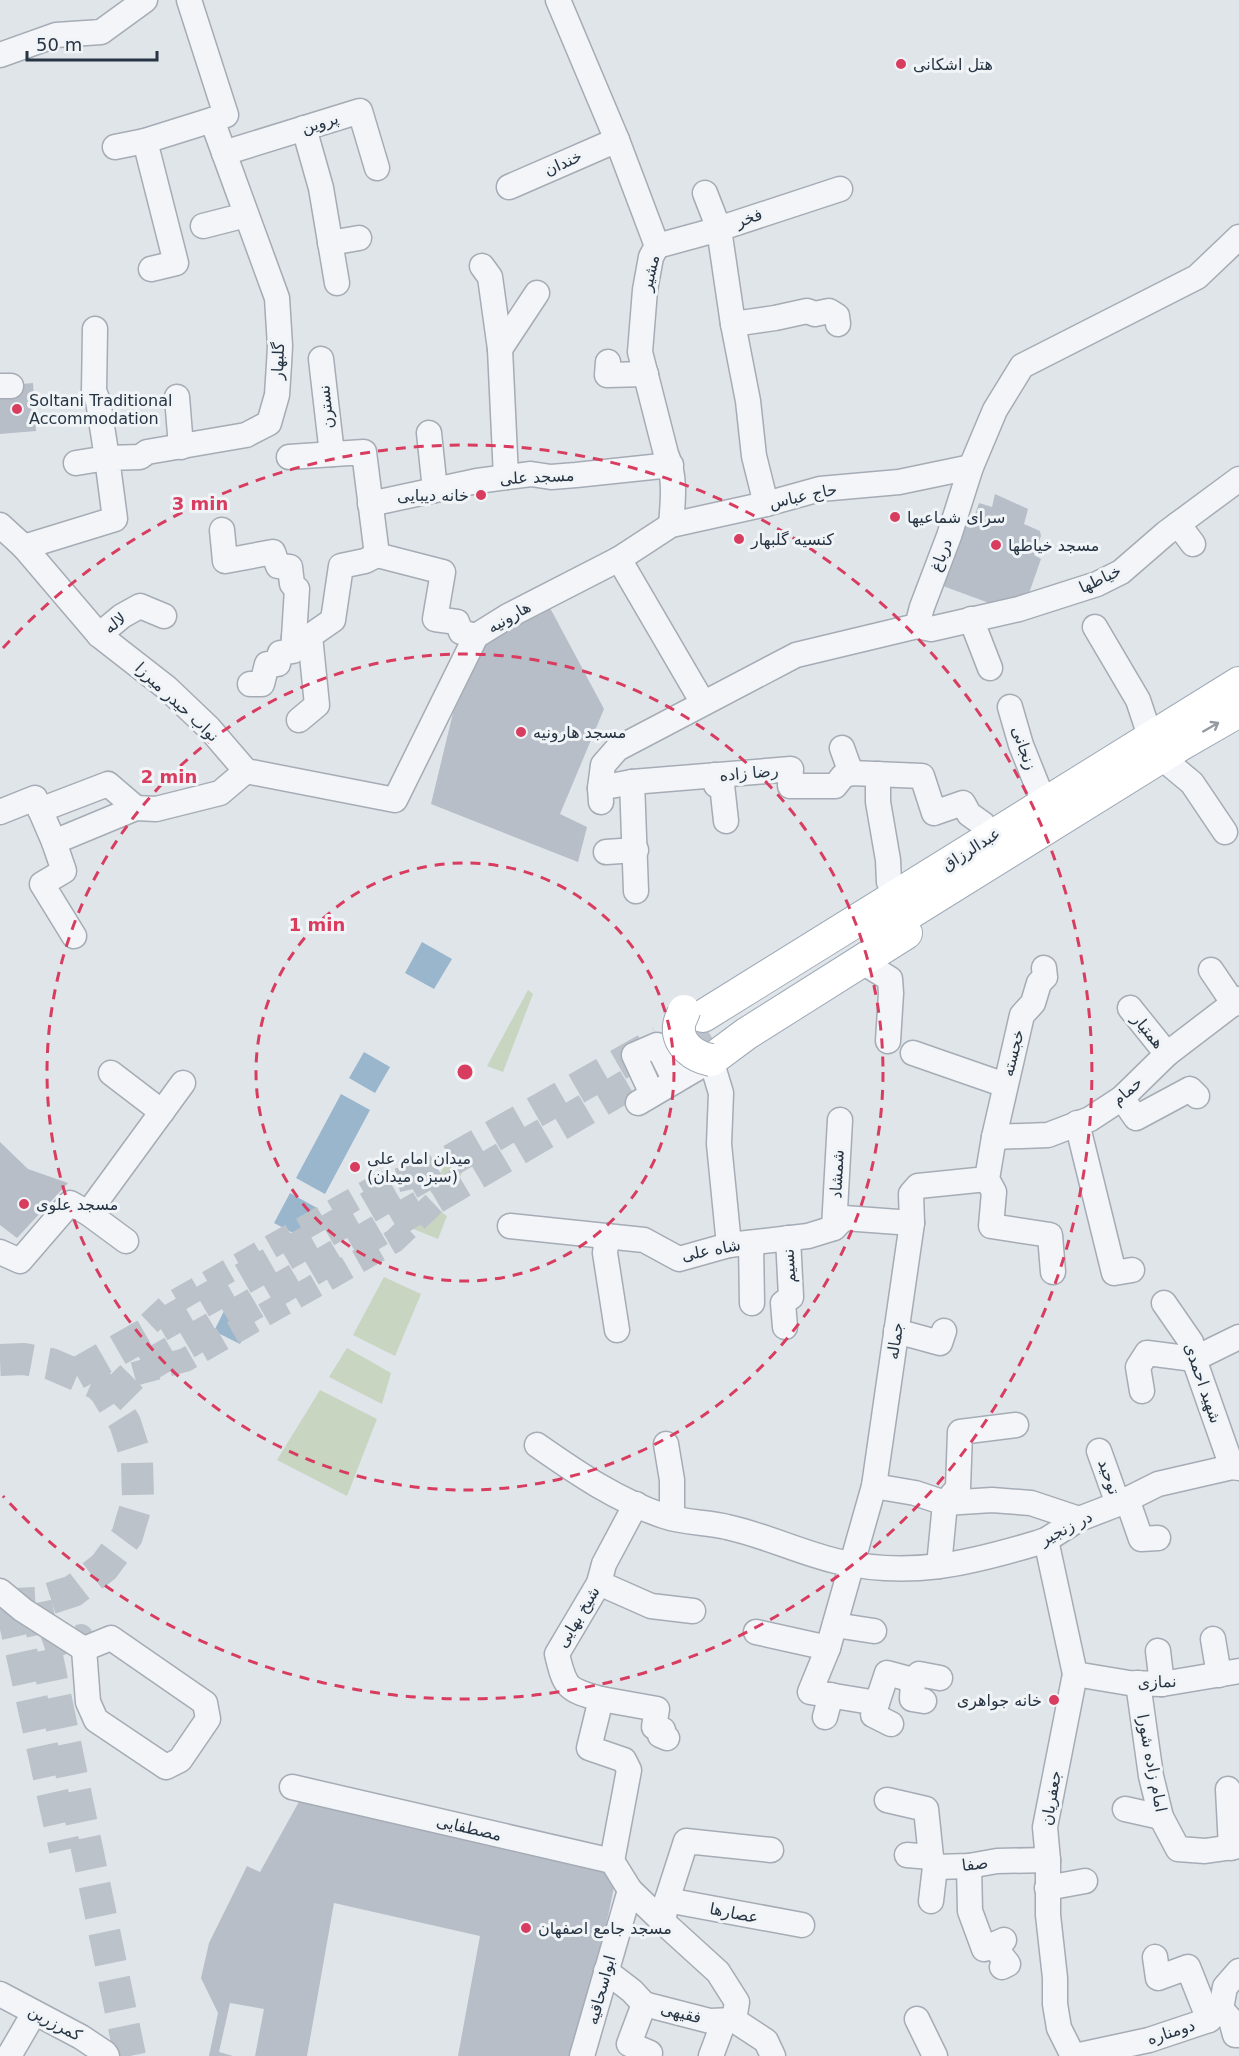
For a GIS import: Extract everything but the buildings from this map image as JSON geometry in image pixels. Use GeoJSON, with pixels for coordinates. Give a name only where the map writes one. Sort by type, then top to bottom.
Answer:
{"type":"FeatureCollection","features":[{"type":"Feature","properties":{"kind":"main road","name":"عبدالرزاق"},"geometry":{"type":"LineString","coordinates":[[703,1030],[1167,739],[1239,683]]}},
{"type":"Feature","properties":{"kind":"main road","name":"عبدالرزاق"},"geometry":{"type":"LineString","coordinates":[[1167,739],[1239,711]]}},
{"type":"Feature","properties":{"kind":"main road"},"geometry":{"type":"LineString","coordinates":[[1138,729],[1167,739],[1153,784],[861,961],[746,1034],[703,1030],[889,882],[1138,729]]}},
{"type":"Feature","properties":{"kind":"street"},"geometry":{"type":"LineString","coordinates":[[0,55],[56,35],[101,32],[145,0]]}},
{"type":"Feature","properties":{"kind":"street"},"geometry":{"type":"LineString","coordinates":[[116,147],[145,141],[226,115],[189,0]]}},
{"type":"Feature","properties":{"kind":"street","name":"مشیر"},"geometry":{"type":"LineString","coordinates":[[558,0],[657,246],[651,257],[645,290],[640,352],[666,454],[671,465],[674,492],[671,525]]}},
{"type":"Feature","properties":{"kind":"street","name":"پروین"},"geometry":{"type":"LineString","coordinates":[[224,153],[360,111],[377,168]]}},
{"type":"Feature","properties":{"kind":"street","name":"گلبهار"},"geometry":{"type":"LineString","coordinates":[[76,463],[140,457],[147,452],[246,435],[269,423],[276,395],[279,364],[276,298],[212,120]]}},
{"type":"Feature","properties":{"kind":"street"},"geometry":{"type":"LineString","coordinates":[[304,128],[321,188],[337,283]]}},
{"type":"Feature","properties":{"kind":"street","name":"خندان"},"geometry":{"type":"LineString","coordinates":[[509,187],[616,140]]}},
{"type":"Feature","properties":{"kind":"street"},"geometry":{"type":"LineString","coordinates":[[145,141],[176,263],[151,269]]}},
{"type":"Feature","properties":{"kind":"street"},"geometry":{"type":"LineString","coordinates":[[705,193],[719,229],[733,324],[748,401],[754,456],[766,504]]}},
{"type":"Feature","properties":{"kind":"street","name":"فخر"},"geometry":{"type":"LineString","coordinates":[[657,246],[837,194]]}},
{"type":"Feature","properties":{"kind":"street"},"geometry":{"type":"LineString","coordinates":[[202,226],[246,215]]}},
{"type":"Feature","properties":{"kind":"street","name":"درباغ"},"geometry":{"type":"LineString","coordinates":[[917,626],[971,467],[995,410],[1022,366],[1197,276],[1239,237]]}},
{"type":"Feature","properties":{"kind":"street"},"geometry":{"type":"LineString","coordinates":[[330,243],[359,238]]}},
{"type":"Feature","properties":{"kind":"street"},"geometry":{"type":"LineString","coordinates":[[482,266],[490,277],[500,349],[506,477]]}},
{"type":"Feature","properties":{"kind":"street"},"geometry":{"type":"LineString","coordinates":[[492,297],[537,293],[500,349]]}},
{"type":"Feature","properties":{"kind":"street"},"geometry":{"type":"LineString","coordinates":[[733,324],[807,311],[815,314],[829,311],[837,316],[838,324]]}},
{"type":"Feature","properties":{"kind":"street"},"geometry":{"type":"LineString","coordinates":[[24,547],[115,519],[98,401],[94,391],[95,329]]}},
{"type":"Feature","properties":{"kind":"street","name":"نسترن"},"geometry":{"type":"LineString","coordinates":[[321,359],[332,454]]}},
{"type":"Feature","properties":{"kind":"street"},"geometry":{"type":"LineString","coordinates":[[608,362],[607,375],[646,374]]}},
{"type":"Feature","properties":{"kind":"street"},"geometry":{"type":"LineString","coordinates":[[177,397],[181,447]]}},
{"type":"Feature","properties":{"kind":"street"},"geometry":{"type":"LineString","coordinates":[[429,433],[435,490]]}},
{"type":"Feature","properties":{"kind":"street"},"geometry":{"type":"LineString","coordinates":[[289,457],[364,452],[376,555]]}},
{"type":"Feature","properties":{"kind":"street","name":"مسجد علی"},"geometry":{"type":"LineString","coordinates":[[370,504],[506,477],[531,474],[551,477],[671,465]]}},
{"type":"Feature","properties":{"kind":"street","name":"حاج عباس"},"geometry":{"type":"LineString","coordinates":[[671,525],[766,504],[820,489],[899,482],[971,467]]}},
{"type":"Feature","properties":{"kind":"street","name":"خیاطها"},"geometry":{"type":"LineString","coordinates":[[917,626],[931,629],[1019,609],[1096,584],[1121,572],[1178,524],[1239,479]]}},
{"type":"Feature","properties":{"kind":"street"},"geometry":{"type":"LineString","coordinates":[[1178,524],[1193,544]]}},
{"type":"Feature","properties":{"kind":"street","name":"نواب حیدر میرزا"},"geometry":{"type":"LineString","coordinates":[[0,525],[24,547],[99,634],[167,687],[209,728],[246,771]]}},
{"type":"Feature","properties":{"kind":"street","name":"هارونیه"},"geometry":{"type":"LineString","coordinates":[[246,771],[395,800],[476,636],[508,616],[619,559],[671,525]]}},
{"type":"Feature","properties":{"kind":"street"},"geometry":{"type":"LineString","coordinates":[[222,530],[225,561],[273,552],[278,566],[290,567],[292,584],[297,589],[302,636],[317,705],[299,720]]}},
{"type":"Feature","properties":{"kind":"street"},"geometry":{"type":"LineString","coordinates":[[250,684],[262,684],[267,664],[278,664],[280,653],[293,651],[302,636],[333,620],[341,566],[365,561],[376,555],[443,572],[435,619],[457,622],[461,632],[476,636]]}},
{"type":"Feature","properties":{"kind":"street"},"geometry":{"type":"LineString","coordinates":[[619,559],[703,703],[796,655],[917,626]]}},
{"type":"Feature","properties":{"kind":"street","name":"لاله"},"geometry":{"type":"LineString","coordinates":[[99,634],[122,616],[140,606],[164,616]]}},
{"type":"Feature","properties":{"kind":"street"},"geometry":{"type":"LineString","coordinates":[[970,619],[990,668]]}},
{"type":"Feature","properties":{"kind":"street"},"geometry":{"type":"LineString","coordinates":[[1095,627],[1138,700],[1167,739],[1192,783],[1225,832]]}},
{"type":"Feature","properties":{"kind":"street","name":"رضا زاده"},"geometry":{"type":"LineString","coordinates":[[703,703],[617,749],[598,777],[632,782],[791,769],[790,786],[835,786],[843,776],[851,773],[922,776],[934,813],[963,803],[969,814],[983,824]]}},
{"type":"Feature","properties":{"kind":"street","name":"زنجانی"},"geometry":{"type":"LineString","coordinates":[[1010,707],[1021,745],[1039,790]]}},
{"type":"Feature","properties":{"kind":"street"},"geometry":{"type":"LineString","coordinates":[[842,748],[851,773]]}},
{"type":"Feature","properties":{"kind":"street"},"geometry":{"type":"LineString","coordinates":[[54,842],[136,808],[156,810],[220,793],[246,771]]}},
{"type":"Feature","properties":{"kind":"street"},"geometry":{"type":"LineString","coordinates":[[878,774],[878,802],[888,860],[889,882]]}},
{"type":"Feature","properties":{"kind":"street"},"geometry":{"type":"LineString","coordinates":[[715,776],[716,785],[722,785],[726,821]]}},
{"type":"Feature","properties":{"kind":"street"},"geometry":{"type":"LineString","coordinates":[[632,782],[636,891]]}},
{"type":"Feature","properties":{"kind":"street"},"geometry":{"type":"LineString","coordinates":[[40,810],[108,784],[136,808]]}},
{"type":"Feature","properties":{"kind":"street"},"geometry":{"type":"LineString","coordinates":[[0,812],[35,798],[64,871],[42,884],[74,936]]}},
{"type":"Feature","properties":{"kind":"street"},"geometry":{"type":"LineString","coordinates":[[606,852],[636,850]]}},
{"type":"Feature","properties":{"kind":"street"},"geometry":{"type":"LineString","coordinates":[[861,961],[890,979],[889,1032]]}},
{"type":"Feature","properties":{"kind":"street","name":"خجسته"},"geometry":{"type":"LineString","coordinates":[[913,1053],[1005,1085],[1022,1015],[1033,1003],[1039,983],[1045,978],[1044,968]]}},
{"type":"Feature","properties":{"kind":"street"},"geometry":{"type":"LineString","coordinates":[[1210,970],[1236,1001]]}},
{"type":"Feature","properties":{"kind":"street","name":"حمام"},"geometry":{"type":"LineString","coordinates":[[994,1137],[1048,1135],[1090,1119],[1122,1098],[1167,1053],[1236,1001]]}},
{"type":"Feature","properties":{"kind":"street","name":"همتیار"},"geometry":{"type":"LineString","coordinates":[[1130,1008],[1167,1053]]}},
{"type":"Feature","properties":{"kind":"street"},"geometry":{"type":"LineString","coordinates":[[675,1081],[657,1045],[634,1055],[645,1098],[675,1081],[703,1030]]}},
{"type":"Feature","properties":{"kind":"street"},"geometry":{"type":"LineString","coordinates":[[703,1030],[721,1093],[720,1144],[752,1303]]}},
{"type":"Feature","properties":{"kind":"street"},"geometry":{"type":"LineString","coordinates":[[111,1073],[162,1112]]}},
{"type":"Feature","properties":{"kind":"street"},"geometry":{"type":"LineString","coordinates":[[88,1213],[183,1083]]}},
{"type":"Feature","properties":{"kind":"street"},"geometry":{"type":"LineString","coordinates":[[1005,1085],[987,1179],[994,1192],[991,1226],[1050,1235],[1053,1272]]}},
{"type":"Feature","properties":{"kind":"street"},"geometry":{"type":"LineString","coordinates":[[1122,1098],[1136,1118],[1190,1089],[1197,1096]]}},
{"type":"Feature","properties":{"kind":"street","name":"شمشاد"},"geometry":{"type":"LineString","coordinates":[[834,1228],[840,1120]]}},
{"type":"Feature","properties":{"kind":"street"},"geometry":{"type":"LineString","coordinates":[[1077,1123],[1123,1271]]}},
{"type":"Feature","properties":{"kind":"street","name":"جماله"},"geometry":{"type":"LineString","coordinates":[[877,1703],[828,1706],[810,1692],[832,1636],[874,1486],[912,1223],[911,1194],[918,1186],[987,1179]]}},
{"type":"Feature","properties":{"kind":"street"},"geometry":{"type":"LineString","coordinates":[[0,1252],[20,1261],[70,1203],[126,1240]]}},
{"type":"Feature","properties":{"kind":"street","name":"شاه علی"},"geometry":{"type":"LineString","coordinates":[[510,1226],[644,1240],[679,1259],[740,1244],[808,1236],[834,1228],[844,1218],[912,1223]]}},
{"type":"Feature","properties":{"kind":"street"},"geometry":{"type":"LineString","coordinates":[[607,1236],[606,1253],[617,1330]]}},
{"type":"Feature","properties":{"kind":"street","name":"نسیم"},"geometry":{"type":"LineString","coordinates":[[785,1327],[783,1303],[790,1297],[788,1238]]}},
{"type":"Feature","properties":{"kind":"street","name":"شهید احمدی"},"geometry":{"type":"LineString","coordinates":[[1164,1303],[1191,1342],[1194,1359],[1235,1468]]}},
{"type":"Feature","properties":{"kind":"street"},"geometry":{"type":"LineString","coordinates":[[896,1331],[940,1343],[944,1331]]}},
{"type":"Feature","properties":{"kind":"street"},"geometry":{"type":"LineString","coordinates":[[1142,1391],[1137,1367],[1147,1353],[1194,1359],[1239,1337]]}},
{"type":"Feature","properties":{"kind":"street"},"geometry":{"type":"LineString","coordinates":[[939,1566],[945,1503],[958,1488],[960,1432],[1016,1425]]}},
{"type":"Feature","properties":{"kind":"street"},"geometry":{"type":"LineString","coordinates":[[666,1444],[672,1480],[672,1518]]}},
{"type":"Feature","properties":{"kind":"street"},"geometry":{"type":"LineString","coordinates":[[537,1445],[583,1476],[636,1504],[672,1518],[727,1527],[835,1561],[853,1564]]}},
{"type":"Feature","properties":{"kind":"street","name":"توحید"},"geometry":{"type":"LineString","coordinates":[[1100,1450],[1141,1539],[1158,1538]]}},
{"type":"Feature","properties":{"kind":"street","name":"در زنجیر"},"geometry":{"type":"LineString","coordinates":[[853,1564],[875,1568],[918,1570],[976,1561],[1046,1540],[1079,1519],[1123,1502],[1158,1484],[1235,1468]]}},
{"type":"Feature","properties":{"kind":"street"},"geometry":{"type":"LineString","coordinates":[[874,1486],[915,1493],[945,1503],[992,1500],[1031,1503],[1079,1519]]}},
{"type":"Feature","properties":{"kind":"street","name":"شیخ بهایی"},"geometry":{"type":"LineString","coordinates":[[636,1504],[604,1564],[599,1583],[556,1654],[563,1680],[577,1693],[614,1703],[657,1709],[654,1727],[663,1730],[660,1735],[668,1738]]}},
{"type":"Feature","properties":{"kind":"street","name":"جعفریان"},"geometry":{"type":"LineString","coordinates":[[1046,1540],[1075,1674],[1044,1827],[1048,1860],[1047,1888],[1055,2004],[1059,2028],[1074,2056]]}},
{"type":"Feature","properties":{"kind":"street"},"geometry":{"type":"LineString","coordinates":[[599,1583],[651,1606],[693,1611]]}},
{"type":"Feature","properties":{"kind":"street"},"geometry":{"type":"LineString","coordinates":[[0,1590],[23,1610],[84,1649]]}},
{"type":"Feature","properties":{"kind":"street"},"geometry":{"type":"LineString","coordinates":[[756,1632],[832,1636],[874,1631]]}},
{"type":"Feature","properties":{"kind":"street"},"geometry":{"type":"LineString","coordinates":[[111,1638],[205,1703],[208,1719],[180,1760],[166,1767],[96,1720],[88,1702],[84,1649],[111,1638]]}},
{"type":"Feature","properties":{"kind":"street"},"geometry":{"type":"LineString","coordinates":[[1213,1639],[1229,1673]]}},
{"type":"Feature","properties":{"kind":"street"},"geometry":{"type":"LineString","coordinates":[[1158,1651],[1162,1684]]}},
{"type":"Feature","properties":{"kind":"street"},"geometry":{"type":"LineString","coordinates":[[891,1725],[873,1715],[887,1673],[918,1691],[919,1674],[940,1678]]}},
{"type":"Feature","properties":{"kind":"street","name":"نمازی"},"geometry":{"type":"LineString","coordinates":[[1075,1674],[1162,1684],[1229,1673]]}},
{"type":"Feature","properties":{"kind":"street","name":"امام زاده شورا"},"geometry":{"type":"LineString","coordinates":[[1138,1683],[1151,1776],[1161,1817],[1178,1850],[1205,1851],[1235,1847]]}},
{"type":"Feature","properties":{"kind":"street"},"geometry":{"type":"LineString","coordinates":[[601,1699],[589,1748],[624,1760],[629,1770],[612,1861],[630,1890],[665,1911],[718,1972],[736,2002],[711,2056]]}},
{"type":"Feature","properties":{"kind":"street","name":"مصطفایی"},"geometry":{"type":"LineString","coordinates":[[292,1788],[612,1861]]}},
{"type":"Feature","properties":{"kind":"street"},"geometry":{"type":"LineString","coordinates":[[1228,1789],[1235,1847]]}},
{"type":"Feature","properties":{"kind":"street"},"geometry":{"type":"LineString","coordinates":[[887,1800],[926,1809],[924,1860],[931,1901]]}},
{"type":"Feature","properties":{"kind":"street"},"geometry":{"type":"LineString","coordinates":[[1125,1809],[1161,1817]]}},
{"type":"Feature","properties":{"kind":"street"},"geometry":{"type":"LineString","coordinates":[[665,1911],[686,1841],[771,1850]]}},
{"type":"Feature","properties":{"kind":"street","name":"صفا"},"geometry":{"type":"LineString","coordinates":[[924,1860],[969,1866],[997,1861],[1048,1860]]}},
{"type":"Feature","properties":{"kind":"street"},"geometry":{"type":"LineString","coordinates":[[969,1866],[970,1911],[984,1949],[1000,1951]]}},
{"type":"Feature","properties":{"kind":"street"},"geometry":{"type":"LineString","coordinates":[[1047,1888],[1085,1881]]}},
{"type":"Feature","properties":{"kind":"street","name":"ابواسحاقیه"},"geometry":{"type":"LineString","coordinates":[[582,2056],[630,1890]]}},
{"type":"Feature","properties":{"kind":"street","name":"عصارها"},"geometry":{"type":"LineString","coordinates":[[665,1911],[802,1925]]}},
{"type":"Feature","properties":{"kind":"street"},"geometry":{"type":"LineString","coordinates":[[1155,1957],[1158,1978],[1188,1967],[1215,2014],[1231,2020],[1235,2036],[1239,2035]]}},
{"type":"Feature","properties":{"kind":"street","name":"فقیهی"},"geometry":{"type":"LineString","coordinates":[[606,1971],[632,1991],[644,2004],[711,2021],[729,2020]]}},
{"type":"Feature","properties":{"kind":"street"},"geometry":{"type":"LineString","coordinates":[[1215,2014],[1225,1987],[1239,1971]]}},
{"type":"Feature","properties":{"kind":"street","name":"کمرزرین"},"geometry":{"type":"LineString","coordinates":[[0,1994],[81,2037],[107,2056]]}},
{"type":"Feature","properties":{"kind":"street"},"geometry":{"type":"LineString","coordinates":[[644,2004],[629,2044],[650,2053],[649,2056]]}},
{"type":"Feature","properties":{"kind":"street"},"geometry":{"type":"LineString","coordinates":[[9,2056],[34,2013]]}},
{"type":"Feature","properties":{"kind":"street","name":"دومناره"},"geometry":{"type":"LineString","coordinates":[[1074,2056],[1151,2048],[1215,2014]]}},
{"type":"Feature","properties":{"kind":"street"},"geometry":{"type":"LineString","coordinates":[[917,2019],[935,2056]]}},
{"type":"Feature","properties":{"kind":"street"},"geometry":{"type":"LineString","coordinates":[[729,2020],[766,2041],[773,2056]]}},
{"type":"Feature","properties":{"kind":"green space"},"geometry":{"type":"Polygon","coordinates":[[[528,990],[533,994],[503,1072],[487,1066],[528,990]]]}},
{"type":"Feature","properties":{"kind":"green space"},"geometry":{"type":"Polygon","coordinates":[[[451,1153],[466,1161],[451,1203],[430,1192],[451,1153]]]}},
{"type":"Feature","properties":{"kind":"green space"},"geometry":{"type":"Polygon","coordinates":[[[426,1202],[447,1216],[438,1239],[411,1228],[426,1202]]]}},
{"type":"Feature","properties":{"kind":"green space"},"geometry":{"type":"Polygon","coordinates":[[[384,1277],[421,1294],[395,1356],[353,1335],[384,1277]]]}},
{"type":"Feature","properties":{"kind":"green space"},"geometry":{"type":"Polygon","coordinates":[[[347,1348],[391,1373],[382,1404],[329,1377],[347,1348]]]}},
{"type":"Feature","properties":{"kind":"green space"},"geometry":{"type":"Polygon","coordinates":[[[320,1390],[377,1419],[347,1496],[277,1460],[320,1390]]]}},
{"type":"Feature","properties":{"kind":"water"},"geometry":{"type":"Polygon","coordinates":[[[422,942],[452,959],[434,989],[405,973],[422,942]]]}},
{"type":"Feature","properties":{"kind":"water"},"geometry":{"type":"Polygon","coordinates":[[[364,1052],[390,1067],[375,1093],[349,1078],[364,1052]]]}},
{"type":"Feature","properties":{"kind":"water"},"geometry":{"type":"Polygon","coordinates":[[[341,1094],[370,1110],[325,1194],[296,1178],[341,1094]]]}},
{"type":"Feature","properties":{"kind":"water"},"geometry":{"type":"Polygon","coordinates":[[[290,1193],[317,1208],[301,1237],[274,1223],[290,1193]]]}},
{"type":"Feature","properties":{"kind":"water"},"geometry":{"type":"Polygon","coordinates":[[[229,1301],[255,1314],[240,1344],[214,1331],[229,1301]]]}},
{"type":"Feature","properties":{"kind":"tunnel"},"geometry":{"type":"LineString","coordinates":[[109,1399],[134,1374],[715,1034]]}},
{"type":"Feature","properties":{"kind":"tunnel"},"geometry":{"type":"LineString","coordinates":[[76,1374],[660,1041]]}},
{"type":"Feature","properties":{"kind":"tunnel"},"geometry":{"type":"LineString","coordinates":[[123,1348],[169,1305],[381,1184],[429,1173]]}},
{"type":"Feature","properties":{"kind":"tunnel"},"geometry":{"type":"LineString","coordinates":[[134,1374],[185,1360],[394,1241],[446,1192]]}},
{"type":"Feature","properties":{"kind":"tunnel"},"geometry":{"type":"LineString","coordinates":[[0,1360],[24,1359],[51,1364],[98,1384],[125,1423],[137,1460],[138,1499],[127,1536],[104,1567],[73,1591],[36,1603],[16,1604]]}},
{"type":"Feature","properties":{"kind":"tunnel"},"geometry":{"type":"LineString","coordinates":[[36,1603],[130,2056]]}},
{"type":"Feature","properties":{"kind":"tunnel"},"geometry":{"type":"LineString","coordinates":[[11,1605],[65,1850]]}},
{"type":"Feature","properties":{"kind":"tunnel"},"geometry":{"type":"LineString","coordinates":[[45,1649],[81,1636],[82,1641]]}},
{"type":"Feature","properties":{"kind":"place","name":"هتل اشکانی"},"geometry":{"type":"Point","coordinates":[901,64]}},
{"type":"Feature","properties":{"kind":"place","name":"Soltani Traditional Accommodation"},"geometry":{"type":"Point","coordinates":[17,409]}},
{"type":"Feature","properties":{"kind":"place","name":"خانه دیبایی"},"geometry":{"type":"Point","coordinates":[481,495]}},
{"type":"Feature","properties":{"kind":"place","name":"سرای شماعیها"},"geometry":{"type":"Point","coordinates":[895,517]}},
{"type":"Feature","properties":{"kind":"place","name":"کنسیه گلبهار"},"geometry":{"type":"Point","coordinates":[739,539]}},
{"type":"Feature","properties":{"kind":"place","name":"مسجد خیاطها"},"geometry":{"type":"Point","coordinates":[996,545]}},
{"type":"Feature","properties":{"kind":"place","name":"مسجد هارونیه"},"geometry":{"type":"Point","coordinates":[521,732]}},
{"type":"Feature","properties":{"kind":"place","name":"میدان امام علی (سبزه میدان)"},"geometry":{"type":"Point","coordinates":[355,1167]}},
{"type":"Feature","properties":{"kind":"place","name":"مسجد علوی"},"geometry":{"type":"Point","coordinates":[24,1204]}},
{"type":"Feature","properties":{"kind":"place","name":"خانه جواهری"},"geometry":{"type":"Point","coordinates":[1054,1700]}},
{"type":"Feature","properties":{"kind":"place","name":"مسجد جامع اصفهان"},"geometry":{"type":"Point","coordinates":[526,1928]}}]}
